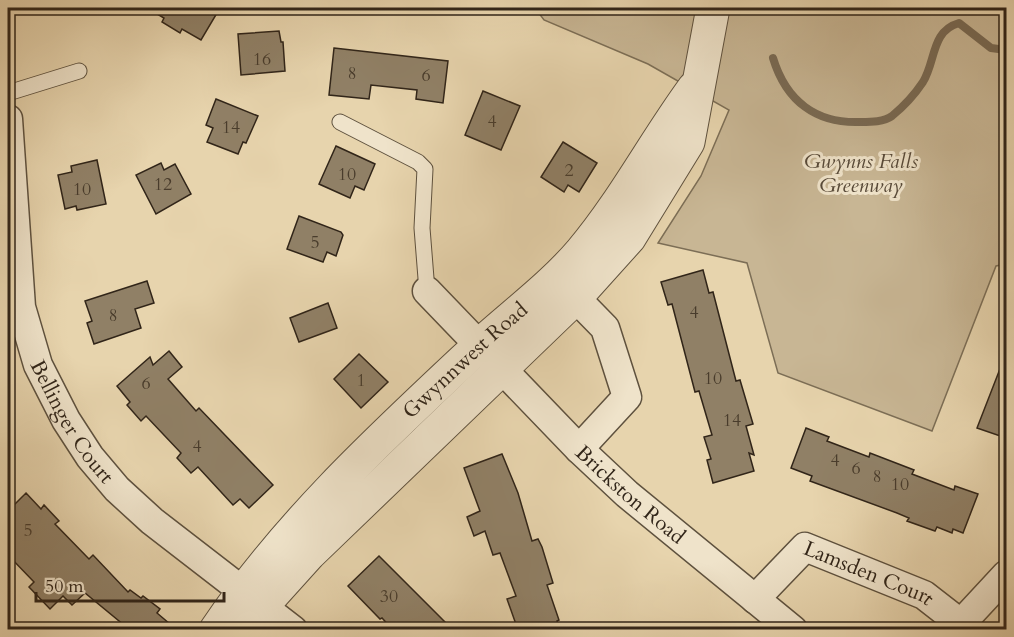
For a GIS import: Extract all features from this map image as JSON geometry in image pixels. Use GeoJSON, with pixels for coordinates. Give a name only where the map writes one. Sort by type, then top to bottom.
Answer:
{"type":"FeatureCollection","features":[{"type":"Feature","properties":{"kind":"street","name":"Gwynnwest Road"},"geometry":{"type":"LineString","coordinates":[[216,630],[252,608],[502,369],[565,288],[581,252],[634,180],[662,131],[699,81],[713,8]]}},
{"type":"Feature","properties":{"kind":"street","name":"Bellinger Court"},"geometry":{"type":"LineString","coordinates":[[8,119],[14,309],[38,365],[66,420],[90,457],[117,489],[252,608],[293,630]]}},
{"type":"Feature","properties":{"kind":"street","name":"Gwynnwest Road"},"geometry":{"type":"LineString","coordinates":[[252,608],[331,491],[480,346],[565,288]]}},
{"type":"Feature","properties":{"kind":"street"},"geometry":{"type":"LineString","coordinates":[[565,288],[605,328],[627,397],[579,449]]}},
{"type":"Feature","properties":{"kind":"street","name":"Brickston Road"},"geometry":{"type":"LineString","coordinates":[[427,291],[579,449],[627,494],[793,630]]}},
{"type":"Feature","properties":{"kind":"street","name":"Lamsden Court"},"geometry":{"type":"LineString","coordinates":[[755,598],[805,547],[924,594],[962,627]]}},
{"type":"Feature","properties":{"kind":"street"},"geometry":{"type":"LineString","coordinates":[[962,627],[1006,575]]}},
{"type":"Feature","properties":{"kind":"lane"},"geometry":{"type":"LineString","coordinates":[[8,93],[79,71]]}},
{"type":"Feature","properties":{"kind":"lane"},"geometry":{"type":"LineString","coordinates":[[340,122],[418,162],[425,170],[422,228],[427,291]]}},
{"type":"Feature","properties":{"kind":"green space","name":"Gwynns Falls Greenway"},"geometry":{"type":"Polygon","coordinates":[[[535,8],[1006,8],[1006,264],[996,266],[932,431],[778,373],[747,263],[658,243],[701,176],[729,110],[648,64],[544,20],[535,8]]]}},
{"type":"Feature","properties":{"kind":"building"},"geometry":{"type":"Polygon","coordinates":[[[147,8],[220,8],[201,40],[182,29],[180,33],[162,22],[164,18],[147,8]]]}},
{"type":"Feature","properties":{"kind":"building"},"geometry":{"type":"Polygon","coordinates":[[[279,31],[281,42],[283,42],[285,71],[241,75],[238,34],[279,31]]]}},
{"type":"Feature","properties":{"kind":"building"},"geometry":{"type":"Polygon","coordinates":[[[334,48],[448,61],[443,103],[416,99],[417,90],[371,85],[369,99],[329,95],[334,48]]]}},
{"type":"Feature","properties":{"kind":"building"},"geometry":{"type":"Polygon","coordinates":[[[483,91],[520,106],[501,150],[465,135],[483,91]]]}},
{"type":"Feature","properties":{"kind":"building"},"geometry":{"type":"Polygon","coordinates":[[[216,99],[258,116],[246,143],[243,142],[238,154],[207,142],[213,128],[206,125],[216,99]]]}},
{"type":"Feature","properties":{"kind":"building"},"geometry":{"type":"Polygon","coordinates":[[[563,142],[597,163],[579,192],[568,185],[564,192],[541,177],[563,142]]]}},
{"type":"Feature","properties":{"kind":"building"},"geometry":{"type":"Polygon","coordinates":[[[336,146],[375,164],[364,190],[355,186],[350,198],[319,184],[336,146]]]}},
{"type":"Feature","properties":{"kind":"building"},"geometry":{"type":"Polygon","coordinates":[[[97,160],[106,204],[77,210],[76,206],[65,209],[58,175],[72,172],[71,166],[97,160]]]}},
{"type":"Feature","properties":{"kind":"building"},"geometry":{"type":"Polygon","coordinates":[[[161,163],[164,170],[175,164],[191,194],[156,214],[136,175],[161,163]]]}},
{"type":"Feature","properties":{"kind":"building"},"geometry":{"type":"Polygon","coordinates":[[[299,216],[341,232],[343,235],[336,256],[327,252],[323,262],[287,249],[299,216]]]}},
{"type":"Feature","properties":{"kind":"building"},"geometry":{"type":"Polygon","coordinates":[[[703,270],[709,293],[713,292],[736,381],[740,380],[753,424],[746,426],[754,455],[749,453],[754,471],[713,483],[707,460],[711,459],[704,437],[712,435],[699,391],[695,392],[672,304],[668,305],[661,282],[703,270]]]}},
{"type":"Feature","properties":{"kind":"building"},"geometry":{"type":"Polygon","coordinates":[[[147,281],[154,303],[135,309],[141,328],[94,344],[87,323],[92,321],[85,301],[147,281]]]}},
{"type":"Feature","properties":{"kind":"building"},"geometry":{"type":"Polygon","coordinates":[[[328,303],[337,328],[299,342],[290,318],[328,303]]]}},
{"type":"Feature","properties":{"kind":"building"},"geometry":{"type":"Polygon","coordinates":[[[169,351],[182,367],[168,379],[196,411],[199,408],[273,485],[249,508],[240,499],[233,505],[198,467],[191,473],[177,458],[181,453],[146,416],[141,421],[127,405],[130,402],[117,386],[150,357],[153,365],[169,351]]]}},
{"type":"Feature","properties":{"kind":"building"},"geometry":{"type":"Polygon","coordinates":[[[359,354],[388,382],[361,408],[334,379],[359,354]]]}},
{"type":"Feature","properties":{"kind":"building"},"geometry":{"type":"Polygon","coordinates":[[[1006,356],[1006,438],[977,428],[1006,356]]]}},
{"type":"Feature","properties":{"kind":"building"},"geometry":{"type":"Polygon","coordinates":[[[806,428],[829,437],[827,441],[869,457],[870,453],[914,470],[912,474],[954,490],[955,486],[978,494],[963,533],[953,529],[952,533],[937,527],[935,531],[907,521],[909,518],[897,513],[810,481],[812,476],[791,468],[806,428]]]}},
{"type":"Feature","properties":{"kind":"building"},"geometry":{"type":"Polygon","coordinates":[[[502,454],[518,493],[532,541],[538,539],[542,547],[553,583],[547,585],[559,620],[557,621],[559,630],[518,630],[507,599],[516,596],[500,553],[493,555],[485,531],[474,536],[467,517],[480,511],[464,468],[502,454]]]}},
{"type":"Feature","properties":{"kind":"building"},"geometry":{"type":"Polygon","coordinates":[[[26,493],[41,509],[44,505],[59,521],[55,524],[89,559],[93,555],[128,592],[130,590],[141,598],[143,596],[160,609],[157,613],[177,630],[130,630],[85,593],[72,605],[63,596],[50,609],[29,587],[34,582],[8,555],[8,511],[26,493]]]}},
{"type":"Feature","properties":{"kind":"building"},"geometry":{"type":"Polygon","coordinates":[[[379,556],[453,630],[393,630],[382,618],[380,619],[348,586],[379,556]]]}},
{"type":"Feature","properties":{"kind":"waterway"},"geometry":{"type":"LineString","coordinates":[[773,58],[786,86],[805,107],[830,119],[845,122],[869,122],[889,118],[913,96],[927,74],[939,40],[950,27],[959,23],[991,48],[1006,50]]}}]}
